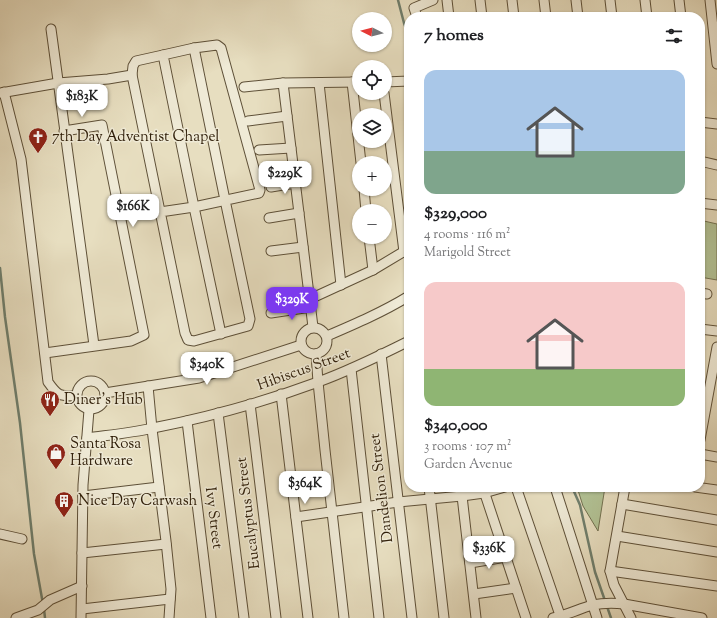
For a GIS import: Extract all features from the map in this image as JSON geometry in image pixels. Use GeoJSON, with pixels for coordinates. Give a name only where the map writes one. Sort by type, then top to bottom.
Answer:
{"type":"FeatureCollection","features":[{"type":"Feature","properties":{"kind":"street"},"geometry":{"type":"LineString","coordinates":[[415,12],[414,8],[433,0]]}},
{"type":"Feature","properties":{"kind":"street"},"geometry":{"type":"LineString","coordinates":[[447,0],[448,12]]}},
{"type":"Feature","properties":{"kind":"street"},"geometry":{"type":"LineString","coordinates":[[480,0],[481,12]]}},
{"type":"Feature","properties":{"kind":"street"},"geometry":{"type":"LineString","coordinates":[[512,0],[513,12]]}},
{"type":"Feature","properties":{"kind":"street"},"geometry":{"type":"LineString","coordinates":[[544,0],[545,12]]}},
{"type":"Feature","properties":{"kind":"street"},"geometry":{"type":"LineString","coordinates":[[576,0],[577,12]]}},
{"type":"Feature","properties":{"kind":"street"},"geometry":{"type":"LineString","coordinates":[[610,0],[611,12]]}},
{"type":"Feature","properties":{"kind":"street"},"geometry":{"type":"LineString","coordinates":[[644,0],[645,12]]}},
{"type":"Feature","properties":{"kind":"street"},"geometry":{"type":"LineString","coordinates":[[679,0],[680,12]]}},
{"type":"Feature","properties":{"kind":"street"},"geometry":{"type":"LineString","coordinates":[[710,0],[717,64]]}},
{"type":"Feature","properties":{"kind":"street"},"geometry":{"type":"LineString","coordinates":[[51,29],[94,345]]}},
{"type":"Feature","properties":{"kind":"street"},"geometry":{"type":"LineString","coordinates":[[160,212],[194,207],[225,200],[259,193],[260,190],[221,48],[217,45],[194,48],[136,61],[133,66],[132,75],[160,212],[185,333],[188,340],[194,341],[248,326],[250,319],[225,200],[194,48]]}},
{"type":"Feature","properties":{"kind":"street"},"geometry":{"type":"LineString","coordinates":[[163,55],[221,334]]}},
{"type":"Feature","properties":{"kind":"street"},"geometry":{"type":"LineString","coordinates":[[76,396],[63,396],[55,392],[48,382],[21,159],[2,93],[58,83],[108,79],[132,75]]}},
{"type":"Feature","properties":{"kind":"street"},"geometry":{"type":"LineString","coordinates":[[392,82],[404,81]]}},
{"type":"Feature","properties":{"kind":"street"},"geometry":{"type":"LineString","coordinates":[[244,87],[283,84],[352,82]]}},
{"type":"Feature","properties":{"kind":"street"},"geometry":{"type":"LineString","coordinates":[[319,83],[341,285]]}},
{"type":"Feature","properties":{"kind":"street"},"geometry":{"type":"LineString","coordinates":[[283,84],[313,327]]}},
{"type":"Feature","properties":{"kind":"street"},"geometry":{"type":"LineString","coordinates":[[357,100],[361,156]]}},
{"type":"Feature","properties":{"kind":"street"},"geometry":{"type":"LineString","coordinates":[[385,100],[404,236]]}},
{"type":"Feature","properties":{"kind":"street"},"geometry":{"type":"LineString","coordinates":[[248,120],[287,116]]}},
{"type":"Feature","properties":{"kind":"street"},"geometry":{"type":"LineString","coordinates":[[705,123],[717,124]]}},
{"type":"Feature","properties":{"kind":"street"},"geometry":{"type":"LineString","coordinates":[[45,352],[131,341],[144,335],[102,125],[64,131]]}},
{"type":"Feature","properties":{"kind":"street"},"geometry":{"type":"LineString","coordinates":[[259,150],[291,148]]}},
{"type":"Feature","properties":{"kind":"street"},"geometry":{"type":"LineString","coordinates":[[705,162],[717,165]]}},
{"type":"Feature","properties":{"kind":"street"},"geometry":{"type":"LineString","coordinates":[[271,187],[295,183]]}},
{"type":"Feature","properties":{"kind":"street"},"geometry":{"type":"LineString","coordinates":[[705,204],[717,205]]}},
{"type":"Feature","properties":{"kind":"street"},"geometry":{"type":"LineString","coordinates":[[269,218],[299,213]]}},
{"type":"Feature","properties":{"kind":"street"},"geometry":{"type":"LineString","coordinates":[[370,244],[373,270]]}},
{"type":"Feature","properties":{"kind":"street"},"geometry":{"type":"LineString","coordinates":[[271,251],[303,247]]}},
{"type":"Feature","properties":{"kind":"street"},"geometry":{"type":"LineString","coordinates":[[271,313],[310,303],[341,285],[373,270],[404,251]]}},
{"type":"Feature","properties":{"kind":"street"},"geometry":{"type":"LineString","coordinates":[[327,336],[361,322],[404,299]]}},
{"type":"Feature","properties":{"kind":"street"},"geometry":{"type":"LineString","coordinates":[[308,328],[318,328],[327,336],[325,348],[316,354],[306,352],[300,345],[302,334],[308,328]]}},
{"type":"Feature","properties":{"kind":"street"},"geometry":{"type":"LineString","coordinates":[[705,330],[717,331]]}},
{"type":"Feature","properties":{"kind":"street","name":"Hibiscus Street"},"geometry":{"type":"LineString","coordinates":[[87,438],[152,429],[250,404],[318,382],[350,369],[404,343]]}},
{"type":"Feature","properties":{"kind":"street"},"geometry":{"type":"LineString","coordinates":[[105,393],[199,378],[300,345]]}},
{"type":"Feature","properties":{"kind":"street"},"geometry":{"type":"LineString","coordinates":[[705,413],[717,347]]}},
{"type":"Feature","properties":{"kind":"street"},"geometry":{"type":"LineString","coordinates":[[316,354],[344,618]]}},
{"type":"Feature","properties":{"kind":"street","name":"Dandelion Street"},"geometry":{"type":"LineString","coordinates":[[381,354],[412,618]]}},
{"type":"Feature","properties":{"kind":"street"},"geometry":{"type":"LineString","coordinates":[[350,369],[379,618]]}},
{"type":"Feature","properties":{"kind":"street"},"geometry":{"type":"LineString","coordinates":[[92,381],[100,385],[105,393],[104,400],[101,405],[96,409],[89,410],[80,405],[76,396],[79,387],[82,384],[92,381]]}},
{"type":"Feature","properties":{"kind":"street"},"geometry":{"type":"LineString","coordinates":[[148,386],[171,589],[169,618]]}},
{"type":"Feature","properties":{"kind":"street"},"geometry":{"type":"LineString","coordinates":[[281,394],[308,618]]}},
{"type":"Feature","properties":{"kind":"street","name":"Eucalyptus Street"},"geometry":{"type":"LineString","coordinates":[[250,404],[276,618]]}},
{"type":"Feature","properties":{"kind":"street"},"geometry":{"type":"LineString","coordinates":[[89,410],[83,496],[82,613],[170,600]]}},
{"type":"Feature","properties":{"kind":"street"},"geometry":{"type":"LineString","coordinates":[[218,413],[244,618]]}},
{"type":"Feature","properties":{"kind":"street","name":"Ivy Street"},"geometry":{"type":"LineString","coordinates":[[187,421],[211,618]]}},
{"type":"Feature","properties":{"kind":"street"},"geometry":{"type":"LineString","coordinates":[[705,455],[717,457]]}},
{"type":"Feature","properties":{"kind":"street"},"geometry":{"type":"LineString","coordinates":[[83,496],[159,487]]}},
{"type":"Feature","properties":{"kind":"street"},"geometry":{"type":"LineString","coordinates":[[705,488],[717,490]]}},
{"type":"Feature","properties":{"kind":"street"},"geometry":{"type":"LineString","coordinates":[[429,492],[444,618]]}},
{"type":"Feature","properties":{"kind":"street"},"geometry":{"type":"LineString","coordinates":[[296,517],[398,502],[462,496],[476,492]]}},
{"type":"Feature","properties":{"kind":"street"},"geometry":{"type":"LineString","coordinates":[[484,492],[526,618]]}},
{"type":"Feature","properties":{"kind":"street"},"geometry":{"type":"LineString","coordinates":[[518,492],[558,617],[595,605],[612,603],[702,618]]}},
{"type":"Feature","properties":{"kind":"street"},"geometry":{"type":"LineString","coordinates":[[557,492],[595,605],[597,618]]}},
{"type":"Feature","properties":{"kind":"street"},"geometry":{"type":"LineString","coordinates":[[624,492],[610,572],[614,585],[631,618]]}},
{"type":"Feature","properties":{"kind":"street"},"geometry":{"type":"LineString","coordinates":[[462,496],[476,618]]}},
{"type":"Feature","properties":{"kind":"street"},"geometry":{"type":"LineString","coordinates":[[622,504],[717,520]]}},
{"type":"Feature","properties":{"kind":"street"},"geometry":{"type":"LineString","coordinates":[[0,534],[22,539]]}},
{"type":"Feature","properties":{"kind":"street"},"geometry":{"type":"LineString","coordinates":[[617,536],[717,552]]}},
{"type":"Feature","properties":{"kind":"street"},"geometry":{"type":"LineString","coordinates":[[82,553],[166,544]]}},
{"type":"Feature","properties":{"kind":"street"},"geometry":{"type":"LineString","coordinates":[[470,563],[506,557]]}},
{"type":"Feature","properties":{"kind":"street"},"geometry":{"type":"LineString","coordinates":[[610,572],[717,586]]}},
{"type":"Feature","properties":{"kind":"street"},"geometry":{"type":"LineString","coordinates":[[19,618],[38,610],[50,600],[82,586]]}},
{"type":"Feature","properties":{"kind":"street"},"geometry":{"type":"LineString","coordinates":[[474,594],[516,588]]}},
{"type":"Feature","properties":{"kind":"green space"},"geometry":{"type":"Polygon","coordinates":[[[705,221],[717,224],[717,280],[705,278],[705,221]]]}},
{"type":"Feature","properties":{"kind":"green space"},"geometry":{"type":"Polygon","coordinates":[[[579,492],[604,492],[598,531],[583,506],[579,492]]]}},
{"type":"Feature","properties":{"kind":"waterway"},"geometry":{"type":"LineString","coordinates":[[398,0],[404,23]]}},
{"type":"Feature","properties":{"kind":"waterway"},"geometry":{"type":"LineString","coordinates":[[0,268],[5,317],[20,423],[34,554],[43,604]]}},
{"type":"Feature","properties":{"kind":"waterway"},"geometry":{"type":"LineString","coordinates":[[574,492],[580,505],[595,572],[611,618]]}},
{"type":"Feature","properties":{"kind":"waterway"},"geometry":{"type":"LineString","coordinates":[[44,609],[45,618]]}},
{"type":"Feature","properties":{"kind":"place","name":"7th Day Adventist Chapel"},"geometry":{"type":"Point","coordinates":[38,154]}},
{"type":"Feature","properties":{"kind":"place","name":"Diner's Hub"},"geometry":{"type":"Point","coordinates":[50,417]}},
{"type":"Feature","properties":{"kind":"place","name":"Santa Rosa Hardware"},"geometry":{"type":"Point","coordinates":[56,470]}},
{"type":"Feature","properties":{"kind":"place","name":"Nice Day Carwash"},"geometry":{"type":"Point","coordinates":[64,518]}}]}
